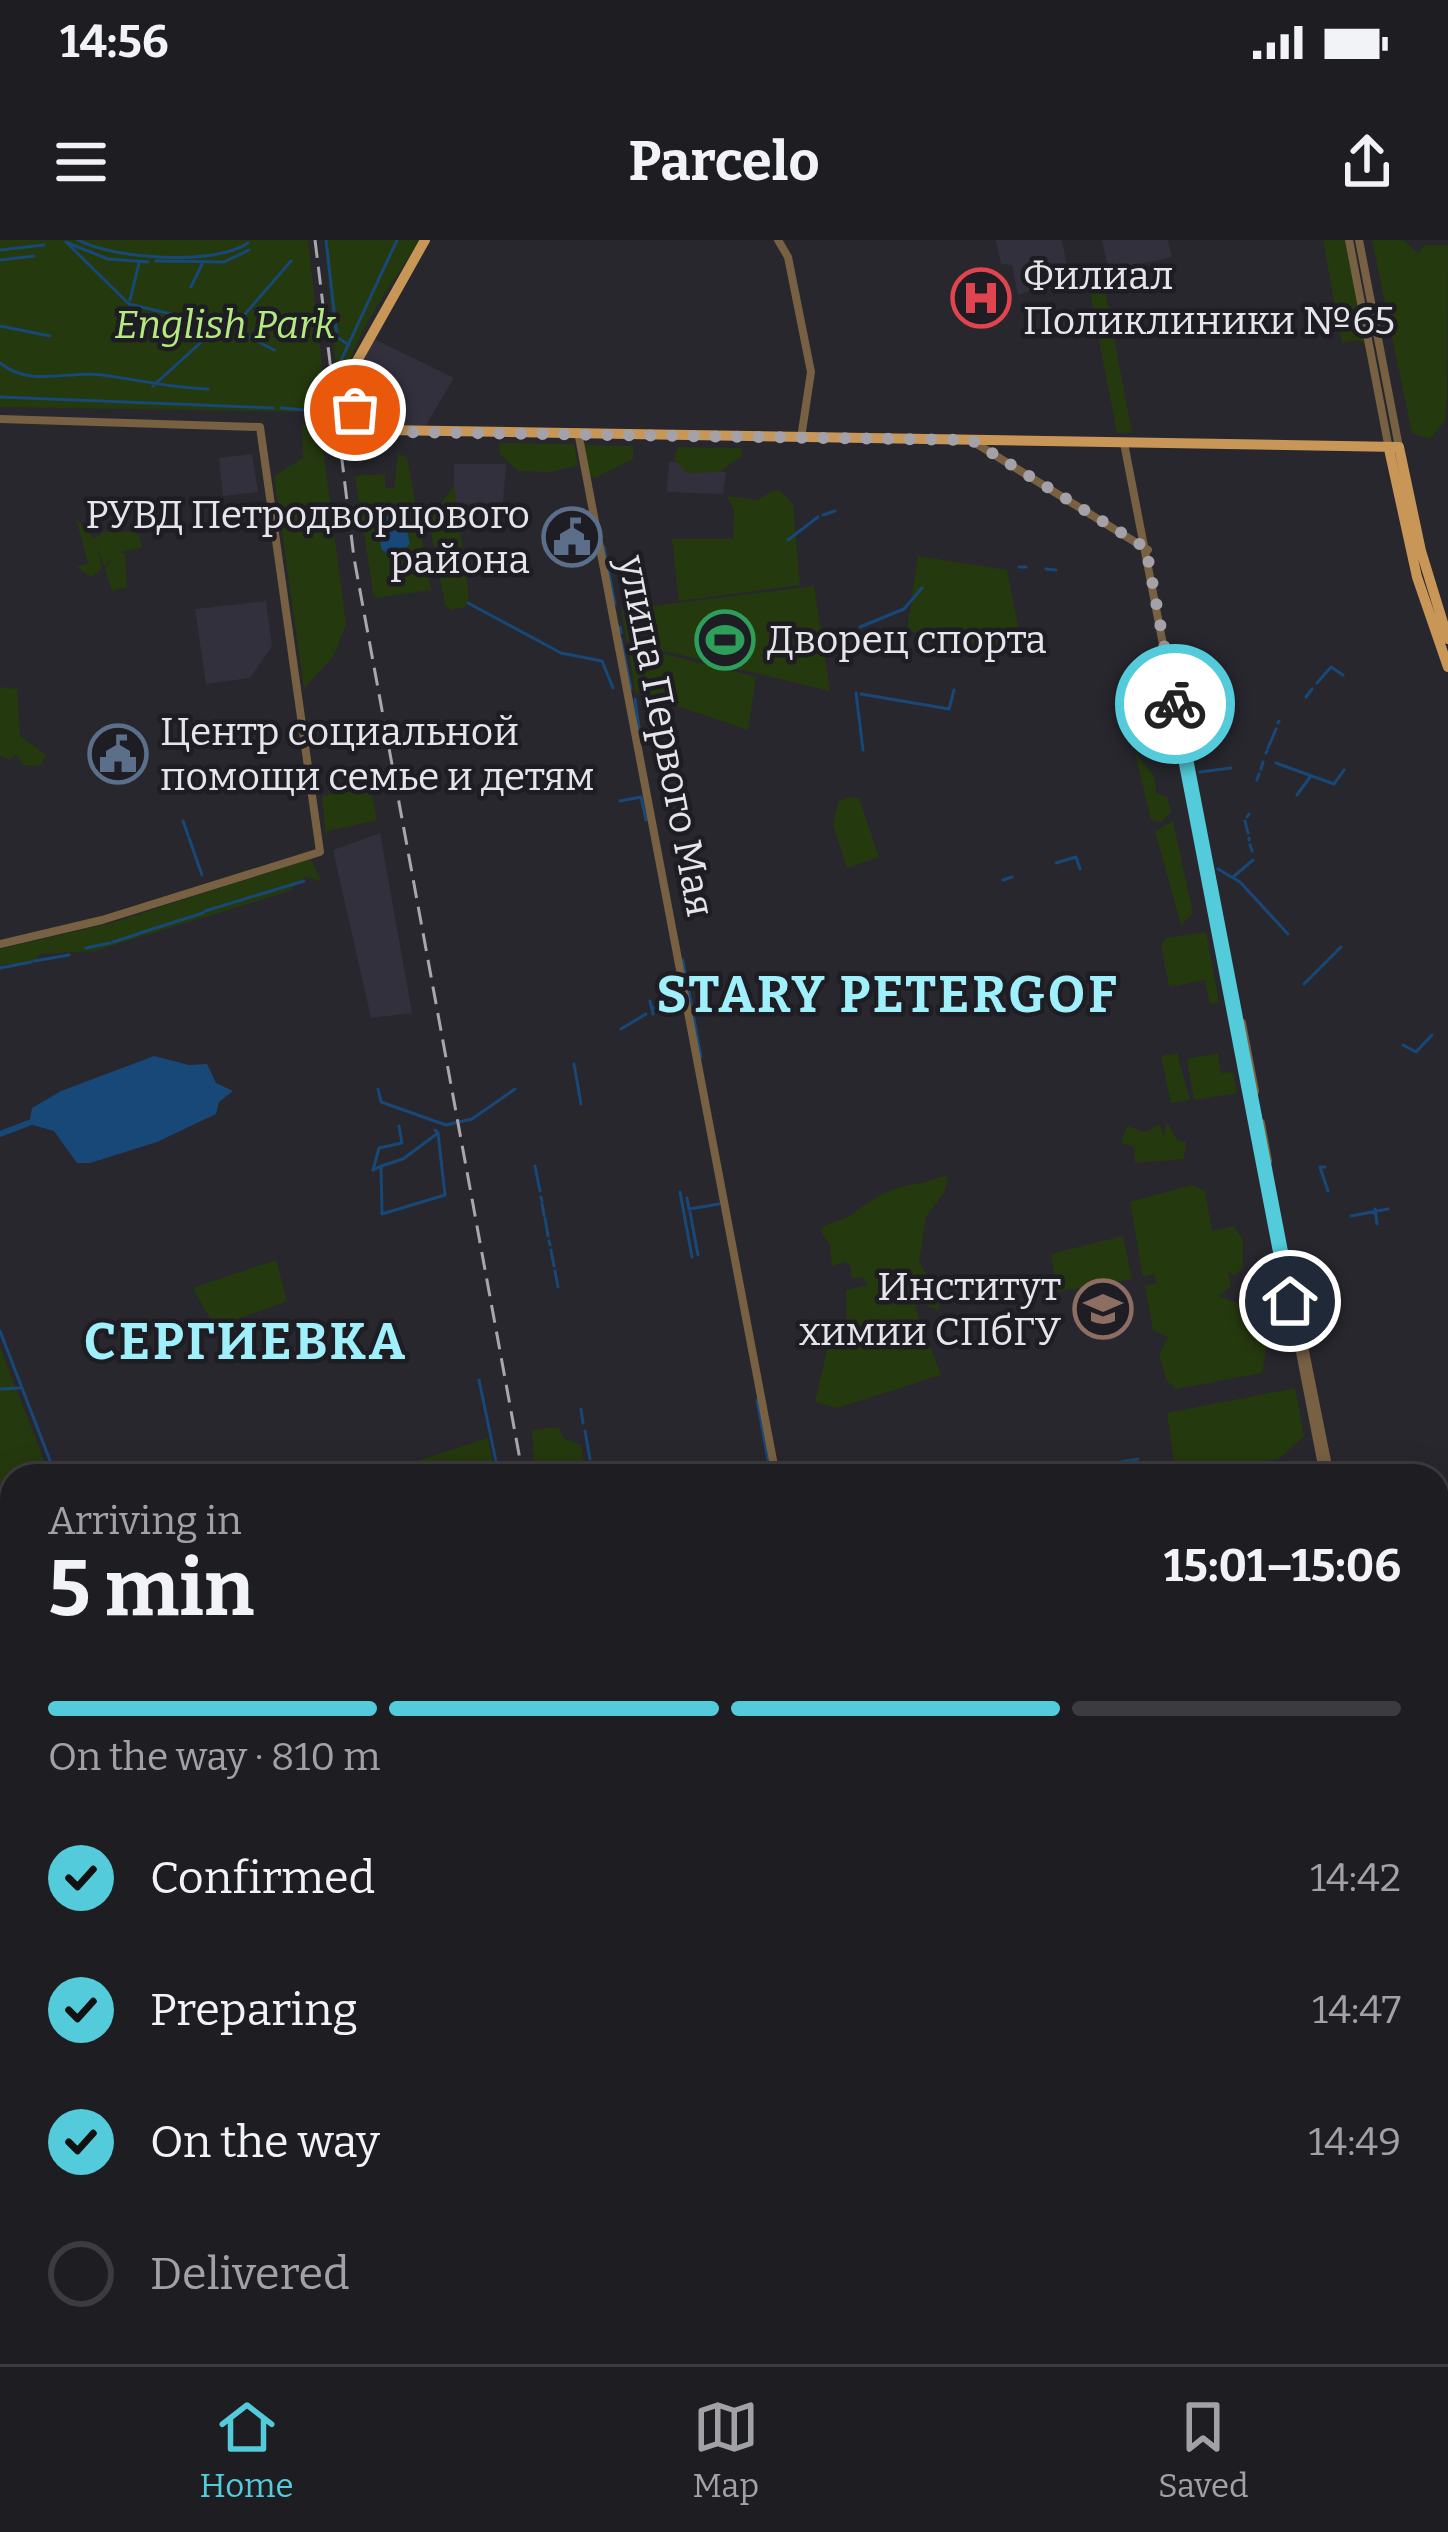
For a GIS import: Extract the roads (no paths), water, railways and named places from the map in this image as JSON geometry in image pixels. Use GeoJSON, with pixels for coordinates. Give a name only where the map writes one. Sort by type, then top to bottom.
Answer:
{"type":"FeatureCollection","features":[{"type":"Feature","properties":{"kind":"main road"},"geometry":{"type":"LineString","coordinates":[[425,240],[353,362],[349,395],[364,419],[390,432],[1394,448],[1448,668]]}},
{"type":"Feature","properties":{"kind":"main road"},"geometry":{"type":"LineString","coordinates":[[1437,622],[1448,640]]}},
{"type":"Feature","properties":{"kind":"street"},"geometry":{"type":"LineString","coordinates":[[778,240],[788,257],[811,369],[801,438]]}},
{"type":"Feature","properties":{"kind":"street"},"geometry":{"type":"LineString","coordinates":[[1349,240],[1394,448]]}},
{"type":"Feature","properties":{"kind":"street"},"geometry":{"type":"LineString","coordinates":[[1359,240],[1394,448]]}},
{"type":"Feature","properties":{"kind":"street"},"geometry":{"type":"LineString","coordinates":[[0,419],[260,427],[320,851],[106,919],[0,944]]}},
{"type":"Feature","properties":{"kind":"street","name":"улица Первого Мая"},"geometry":{"type":"LineString","coordinates":[[578,432],[774,1464]]}},
{"type":"Feature","properties":{"kind":"street"},"geometry":{"type":"LineString","coordinates":[[971,440],[1149,550]]}},
{"type":"Feature","properties":{"kind":"street"},"geometry":{"type":"LineString","coordinates":[[1129,444],[1325,1464]]}},
{"type":"Feature","properties":{"kind":"water"},"geometry":{"type":"Polygon","coordinates":[[[402,511],[410,544],[394,558],[381,549],[379,519],[402,511]]]}},
{"type":"Feature","properties":{"kind":"water"},"geometry":{"type":"Polygon","coordinates":[[[154,1056],[189,1065],[207,1064],[216,1083],[233,1091],[219,1102],[216,1114],[157,1142],[90,1163],[77,1163],[54,1131],[29,1124],[32,1108],[61,1091],[154,1056]]]}},
{"type":"Feature","properties":{"kind":"waterway"},"geometry":{"type":"LineString","coordinates":[[78,240],[115,252],[164,257],[212,255],[248,243]]}},
{"type":"Feature","properties":{"kind":"waterway"},"geometry":{"type":"LineString","coordinates":[[326,240],[337,337],[349,345]]}},
{"type":"Feature","properties":{"kind":"waterway"},"geometry":{"type":"LineString","coordinates":[[337,369],[397,240]]}},
{"type":"Feature","properties":{"kind":"waterway"},"geometry":{"type":"LineString","coordinates":[[66,242],[129,304],[200,321]]}},
{"type":"Feature","properties":{"kind":"waterway"},"geometry":{"type":"LineString","coordinates":[[68,243],[108,259],[148,262]]}},
{"type":"Feature","properties":{"kind":"waterway"},"geometry":{"type":"LineString","coordinates":[[0,250],[44,245]]}},
{"type":"Feature","properties":{"kind":"waterway"},"geometry":{"type":"LineString","coordinates":[[156,261],[224,262],[249,250]]}},
{"type":"Feature","properties":{"kind":"waterway"},"geometry":{"type":"LineString","coordinates":[[0,260],[34,256]]}},
{"type":"Feature","properties":{"kind":"waterway"},"geometry":{"type":"LineString","coordinates":[[233,328],[291,261]]}},
{"type":"Feature","properties":{"kind":"waterway"},"geometry":{"type":"LineString","coordinates":[[191,287],[203,262]]}},
{"type":"Feature","properties":{"kind":"waterway"},"geometry":{"type":"LineString","coordinates":[[130,300],[139,263]]}},
{"type":"Feature","properties":{"kind":"waterway"},"geometry":{"type":"LineString","coordinates":[[208,322],[233,328],[274,350]]}},
{"type":"Feature","properties":{"kind":"waterway"},"geometry":{"type":"LineString","coordinates":[[0,326],[50,336]]}},
{"type":"Feature","properties":{"kind":"waterway"},"geometry":{"type":"LineString","coordinates":[[153,386],[208,336]]}},
{"type":"Feature","properties":{"kind":"waterway"},"geometry":{"type":"LineString","coordinates":[[0,363],[24,375],[90,374],[208,389]]}},
{"type":"Feature","properties":{"kind":"waterway"},"geometry":{"type":"LineString","coordinates":[[281,408],[306,410],[326,392]]}},
{"type":"Feature","properties":{"kind":"waterway"},"geometry":{"type":"LineString","coordinates":[[0,397],[273,408]]}},
{"type":"Feature","properties":{"kind":"waterway"},"geometry":{"type":"LineString","coordinates":[[823,515],[835,511]]}},
{"type":"Feature","properties":{"kind":"waterway"},"geometry":{"type":"LineString","coordinates":[[788,540],[818,517]]}},
{"type":"Feature","properties":{"kind":"waterway"},"geometry":{"type":"LineString","coordinates":[[604,547],[615,604]]}},
{"type":"Feature","properties":{"kind":"waterway"},"geometry":{"type":"LineString","coordinates":[[1019,567],[1026,567]]}},
{"type":"Feature","properties":{"kind":"waterway"},"geometry":{"type":"LineString","coordinates":[[1046,569],[1056,570]]}},
{"type":"Feature","properties":{"kind":"waterway"},"geometry":{"type":"LineString","coordinates":[[860,627],[904,609],[922,588]]}},
{"type":"Feature","properties":{"kind":"waterway"},"geometry":{"type":"LineString","coordinates":[[468,603],[561,653],[602,661],[613,688]]}},
{"type":"Feature","properties":{"kind":"waterway"},"geometry":{"type":"LineString","coordinates":[[620,627],[621,633]]}},
{"type":"Feature","properties":{"kind":"waterway"},"geometry":{"type":"LineString","coordinates":[[621,639],[631,689]]}},
{"type":"Feature","properties":{"kind":"waterway"},"geometry":{"type":"LineString","coordinates":[[1317,683],[1331,667],[1343,675]]}},
{"type":"Feature","properties":{"kind":"waterway"},"geometry":{"type":"LineString","coordinates":[[1306,697],[1312,689]]}},
{"type":"Feature","properties":{"kind":"waterway"},"geometry":{"type":"LineString","coordinates":[[861,694],[949,709],[954,690]]}},
{"type":"Feature","properties":{"kind":"waterway"},"geometry":{"type":"LineString","coordinates":[[856,693],[863,750]]}},
{"type":"Feature","properties":{"kind":"waterway"},"geometry":{"type":"LineString","coordinates":[[635,699],[640,735]]}},
{"type":"Feature","properties":{"kind":"waterway"},"geometry":{"type":"LineString","coordinates":[[1268,748],[1276,729]]}},
{"type":"Feature","properties":{"kind":"waterway"},"geometry":{"type":"LineString","coordinates":[[1261,769],[1263,762]]}},
{"type":"Feature","properties":{"kind":"waterway"},"geometry":{"type":"LineString","coordinates":[[1276,763],[1334,784],[1344,770]]}},
{"type":"Feature","properties":{"kind":"waterway"},"geometry":{"type":"LineString","coordinates":[[1200,772],[1231,768]]}},
{"type":"Feature","properties":{"kind":"waterway"},"geometry":{"type":"LineString","coordinates":[[1257,780],[1259,774]]}},
{"type":"Feature","properties":{"kind":"waterway"},"geometry":{"type":"LineString","coordinates":[[1297,795],[1310,777]]}},
{"type":"Feature","properties":{"kind":"waterway"},"geometry":{"type":"LineString","coordinates":[[620,801],[641,797],[646,820]]}},
{"type":"Feature","properties":{"kind":"waterway"},"geometry":{"type":"LineString","coordinates":[[183,821],[188,835]]}},
{"type":"Feature","properties":{"kind":"waterway"},"geometry":{"type":"LineString","coordinates":[[1245,821],[1248,833]]}},
{"type":"Feature","properties":{"kind":"waterway"},"geometry":{"type":"LineString","coordinates":[[189,838],[202,875]]}},
{"type":"Feature","properties":{"kind":"waterway"},"geometry":{"type":"LineString","coordinates":[[1250,845],[1252,851]]}},
{"type":"Feature","properties":{"kind":"waterway"},"geometry":{"type":"LineString","coordinates":[[1056,863],[1076,857],[1080,869]]}},
{"type":"Feature","properties":{"kind":"waterway"},"geometry":{"type":"LineString","coordinates":[[1233,877],[1253,860]]}},
{"type":"Feature","properties":{"kind":"waterway"},"geometry":{"type":"LineString","coordinates":[[1218,869],[1240,882],[1288,934]]}},
{"type":"Feature","properties":{"kind":"waterway"},"geometry":{"type":"LineString","coordinates":[[1003,880],[1012,877]]}},
{"type":"Feature","properties":{"kind":"waterway"},"geometry":{"type":"LineString","coordinates":[[205,911],[304,881]]}},
{"type":"Feature","properties":{"kind":"waterway"},"geometry":{"type":"LineString","coordinates":[[140,933],[203,913]]}},
{"type":"Feature","properties":{"kind":"waterway"},"geometry":{"type":"LineString","coordinates":[[113,942],[138,934]]}},
{"type":"Feature","properties":{"kind":"waterway"},"geometry":{"type":"LineString","coordinates":[[86,948],[110,943]]}},
{"type":"Feature","properties":{"kind":"waterway"},"geometry":{"type":"LineString","coordinates":[[1304,984],[1341,947]]}},
{"type":"Feature","properties":{"kind":"waterway"},"geometry":{"type":"LineString","coordinates":[[34,961],[69,955]]}},
{"type":"Feature","properties":{"kind":"waterway"},"geometry":{"type":"LineString","coordinates":[[683,960],[685,973]]}},
{"type":"Feature","properties":{"kind":"waterway"},"geometry":{"type":"LineString","coordinates":[[6,967],[31,962]]}},
{"type":"Feature","properties":{"kind":"waterway"},"geometry":{"type":"LineString","coordinates":[[0,968],[4,967]]}},
{"type":"Feature","properties":{"kind":"waterway"},"geometry":{"type":"LineString","coordinates":[[687,981],[701,1057]]}},
{"type":"Feature","properties":{"kind":"waterway"},"geometry":{"type":"LineString","coordinates":[[652,1009],[681,999]]}},
{"type":"Feature","properties":{"kind":"waterway"},"geometry":{"type":"LineString","coordinates":[[650,1001],[653,1014]]}},
{"type":"Feature","properties":{"kind":"waterway"},"geometry":{"type":"LineString","coordinates":[[621,1029],[646,1014]]}},
{"type":"Feature","properties":{"kind":"waterway"},"geometry":{"type":"LineString","coordinates":[[1403,1045],[1416,1052],[1432,1035]]}},
{"type":"Feature","properties":{"kind":"waterway"},"geometry":{"type":"LineString","coordinates":[[574,1064],[581,1104]]}},
{"type":"Feature","properties":{"kind":"waterway"},"geometry":{"type":"LineString","coordinates":[[378,1089],[381,1102],[446,1125],[472,1119],[515,1089]]}},
{"type":"Feature","properties":{"kind":"waterway"},"geometry":{"type":"LineString","coordinates":[[0,1134],[29,1123]]}},
{"type":"Feature","properties":{"kind":"waterway"},"geometry":{"type":"LineString","coordinates":[[379,1167],[373,1170],[379,1148],[402,1143],[399,1126]]}},
{"type":"Feature","properties":{"kind":"waterway"},"geometry":{"type":"LineString","coordinates":[[435,1130],[438,1133],[403,1159],[381,1166],[382,1214],[445,1195],[438,1133]]}},
{"type":"Feature","properties":{"kind":"waterway"},"geometry":{"type":"LineString","coordinates":[[535,1166],[540,1191]]}},
{"type":"Feature","properties":{"kind":"waterway"},"geometry":{"type":"LineString","coordinates":[[1325,1167],[1320,1167],[1328,1191]]}},
{"type":"Feature","properties":{"kind":"waterway"},"geometry":{"type":"LineString","coordinates":[[680,1192],[692,1257]]}},
{"type":"Feature","properties":{"kind":"waterway"},"geometry":{"type":"LineString","coordinates":[[541,1197],[542,1201]]}},
{"type":"Feature","properties":{"kind":"waterway"},"geometry":{"type":"LineString","coordinates":[[687,1198],[689,1209],[719,1204]]}},
{"type":"Feature","properties":{"kind":"waterway"},"geometry":{"type":"LineString","coordinates":[[542,1204],[544,1215]]}},
{"type":"Feature","properties":{"kind":"waterway"},"geometry":{"type":"LineString","coordinates":[[1375,1209],[1377,1224]]}},
{"type":"Feature","properties":{"kind":"waterway"},"geometry":{"type":"LineString","coordinates":[[1351,1216],[1388,1209]]}},
{"type":"Feature","properties":{"kind":"waterway"},"geometry":{"type":"LineString","coordinates":[[690,1212],[698,1255]]}},
{"type":"Feature","properties":{"kind":"waterway"},"geometry":{"type":"LineString","coordinates":[[545,1218],[548,1236]]}},
{"type":"Feature","properties":{"kind":"waterway"},"geometry":{"type":"LineString","coordinates":[[549,1241],[550,1245]]}},
{"type":"Feature","properties":{"kind":"waterway"},"geometry":{"type":"LineString","coordinates":[[551,1250],[554,1266]]}},
{"type":"Feature","properties":{"kind":"waterway"},"geometry":{"type":"LineString","coordinates":[[555,1271],[558,1287]]}},
{"type":"Feature","properties":{"kind":"waterway"},"geometry":{"type":"LineString","coordinates":[[0,1331],[51,1464]]}},
{"type":"Feature","properties":{"kind":"waterway"},"geometry":{"type":"LineString","coordinates":[[479,1380],[496,1464]]}},
{"type":"Feature","properties":{"kind":"waterway"},"geometry":{"type":"LineString","coordinates":[[0,1389],[20,1388]]}},
{"type":"Feature","properties":{"kind":"waterway"},"geometry":{"type":"LineString","coordinates":[[757,1400],[769,1464]]}},
{"type":"Feature","properties":{"kind":"waterway"},"geometry":{"type":"LineString","coordinates":[[581,1409],[583,1423]]}},
{"type":"Feature","properties":{"kind":"waterway"},"geometry":{"type":"LineString","coordinates":[[585,1431],[590,1459]]}},
{"type":"Feature","properties":{"kind":"waterway"},"geometry":{"type":"LineString","coordinates":[[1108,1464],[1138,1459]]}},
{"type":"Feature","properties":{"kind":"railway"},"geometry":{"type":"LineString","coordinates":[[315,240],[354,558],[521,1464]]}},
{"type":"Feature","properties":{"kind":"place","name":"Филиал Поликлиники №65"},"geometry":{"type":"Point","coordinates":[981,298]}},
{"type":"Feature","properties":{"kind":"place","name":"РУВД Петродворцового района"},"geometry":{"type":"Point","coordinates":[572,537]}},
{"type":"Feature","properties":{"kind":"place","name":"Дворец спорта"},"geometry":{"type":"Point","coordinates":[725,640]}},
{"type":"Feature","properties":{"kind":"place","name":"Центр социальной помощи семье и детям"},"geometry":{"type":"Point","coordinates":[118,754]}},
{"type":"Feature","properties":{"kind":"place","name":"Институт химии СПбГУ"},"geometry":{"type":"Point","coordinates":[1103,1309]}},
{"type":"Feature","properties":{"kind":"district","name":"STARY PETERGOF"},"geometry":{"type":"Point","coordinates":[888,995]}},
{"type":"Feature","properties":{"kind":"district","name":"СЕРГИЕВКА"},"geometry":{"type":"Point","coordinates":[246,1342]}},
{"type":"Feature","properties":{"kind":"park label","name":"English Park"},"geometry":{"type":"Point","coordinates":[225,325]}}]}
